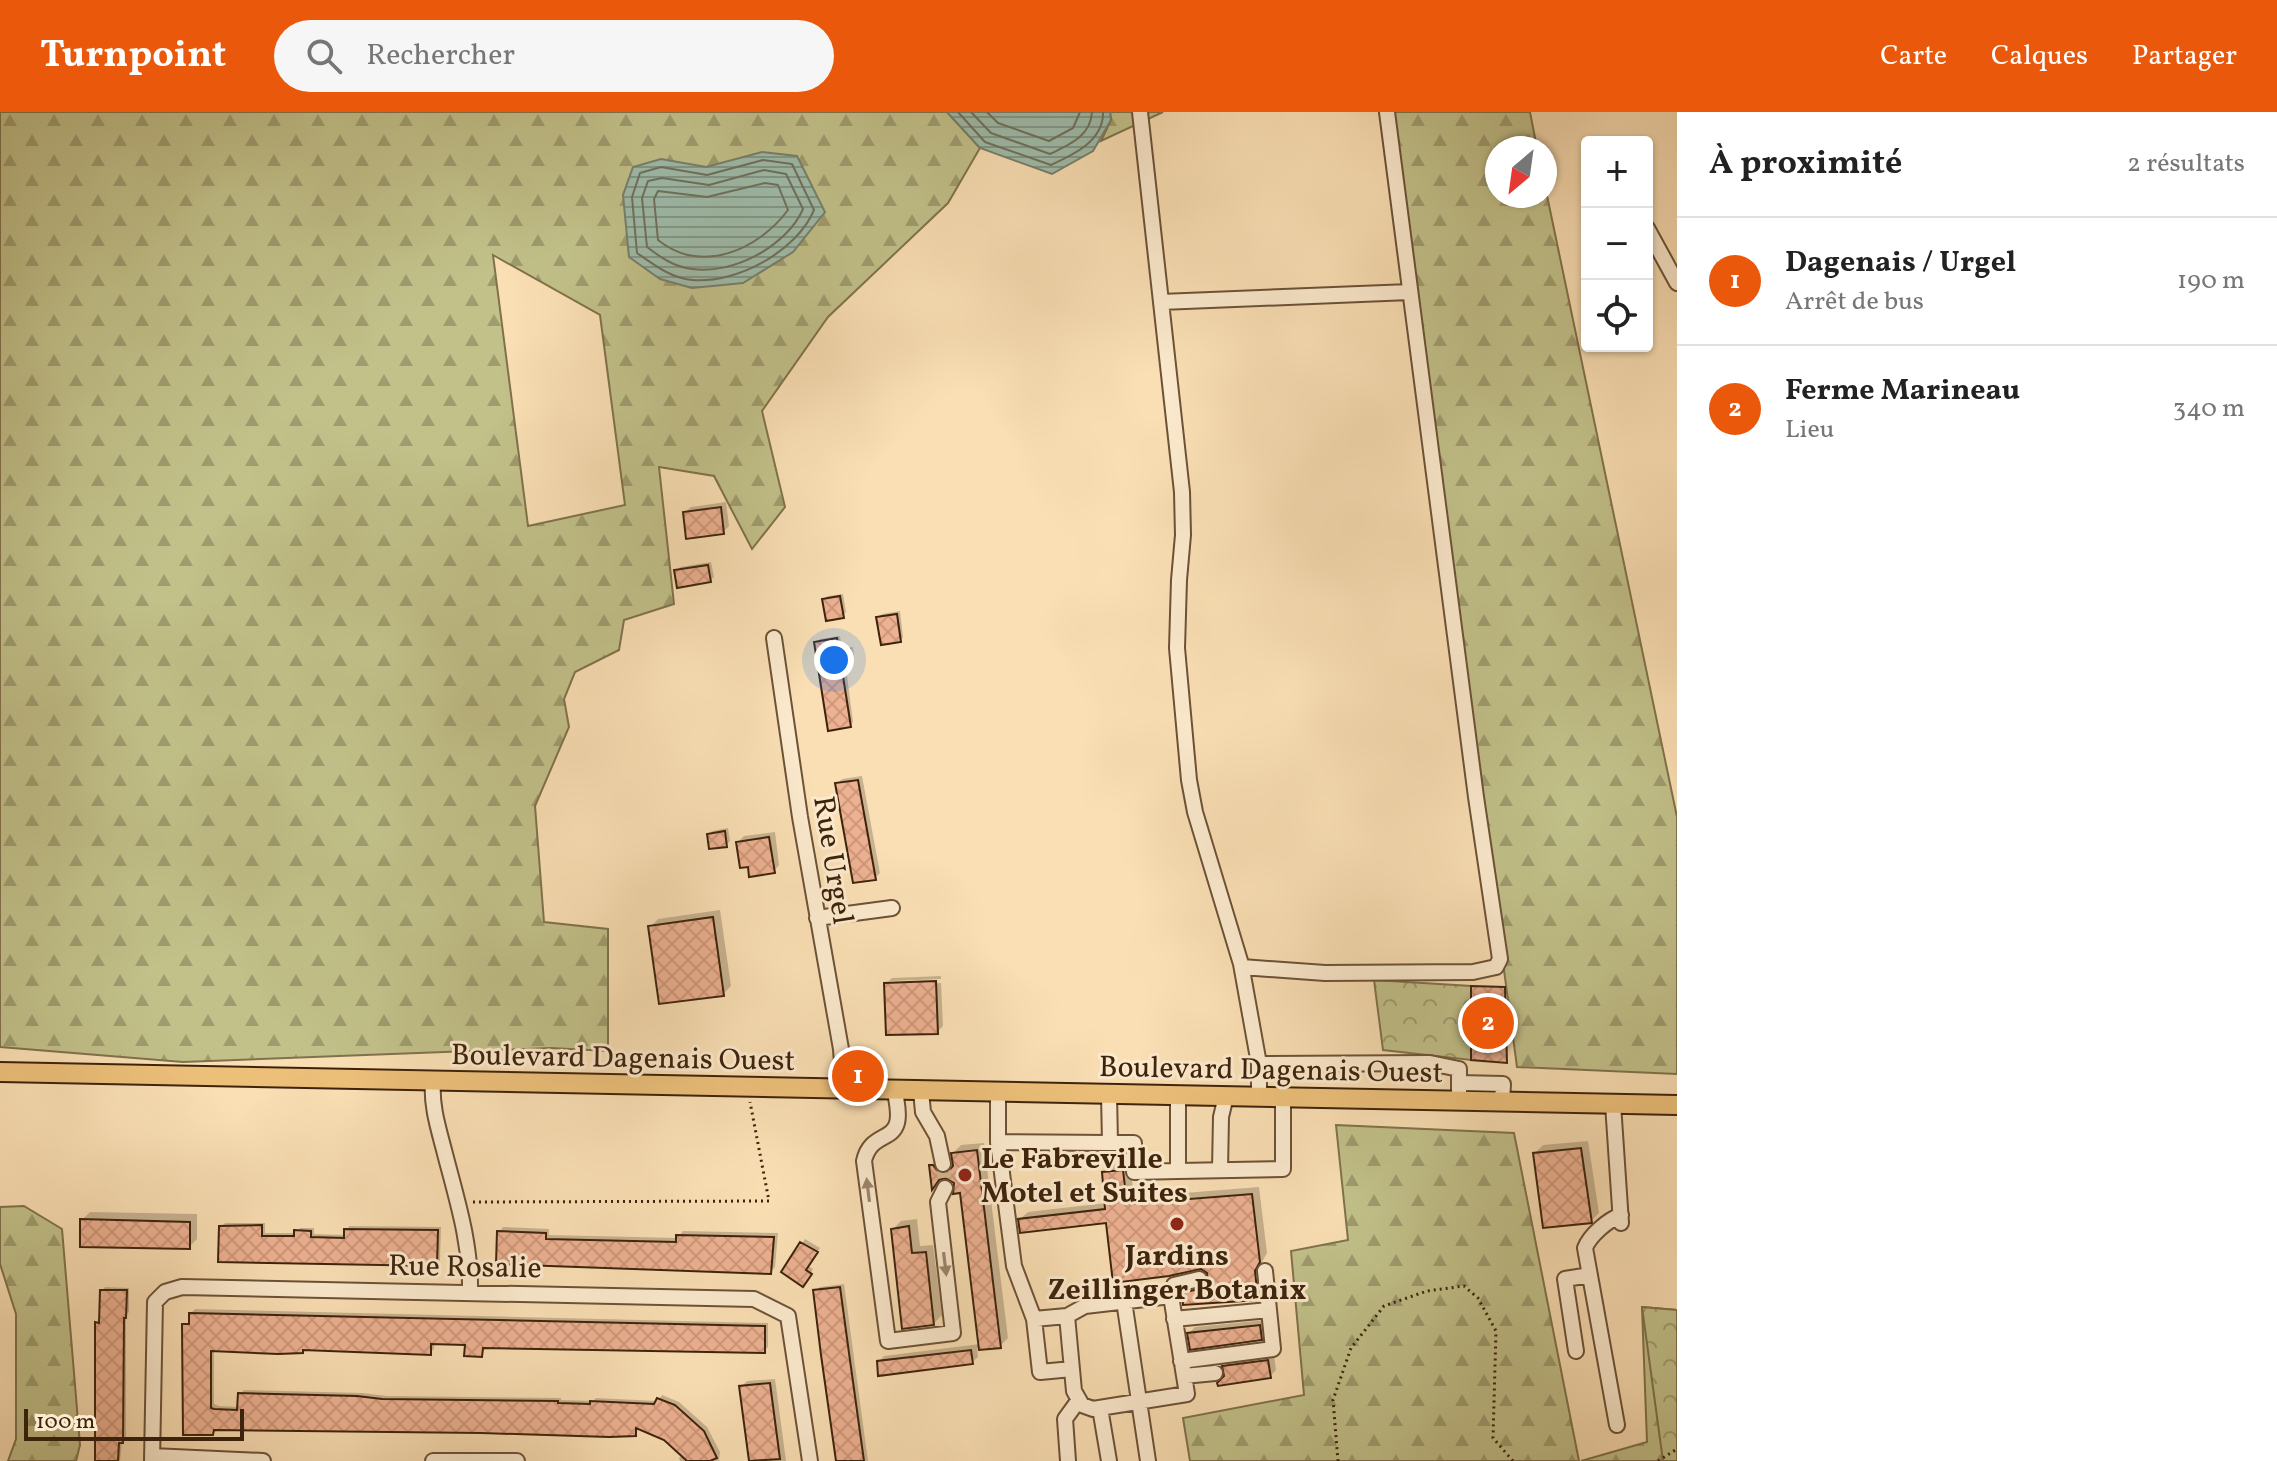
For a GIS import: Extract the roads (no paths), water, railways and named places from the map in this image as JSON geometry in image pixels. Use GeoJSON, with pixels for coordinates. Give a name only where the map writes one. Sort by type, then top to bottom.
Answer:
{"type":"FeatureCollection","features":[{"type":"Feature","properties":{"kind":"main road","name":"Boulevard Dagenais Ouest"},"geometry":{"type":"LineString","coordinates":[[0,1072],[1259,1097],[1459,1092],[1502,1102],[1677,1105]]}},
{"type":"Feature","properties":{"kind":"street"},"geometry":{"type":"LineString","coordinates":[[1140,112],[1184,514],[1177,648],[1185,754],[1195,812],[1242,967],[1259,1064],[1259,1097]]}},
{"type":"Feature","properties":{"kind":"street"},"geometry":{"type":"LineString","coordinates":[[1242,967],[1325,973],[1473,972],[1496,967],[1500,959],[1387,112]]}},
{"type":"Feature","properties":{"kind":"street"},"geometry":{"type":"LineString","coordinates":[[1653,239],[1677,283]]}},
{"type":"Feature","properties":{"kind":"street"},"geometry":{"type":"LineString","coordinates":[[1161,302],[1410,292]]}},
{"type":"Feature","properties":{"kind":"street","name":"Rue Urgel"},"geometry":{"type":"LineString","coordinates":[[774,638],[817,918],[841,1049],[844,1090]]}},
{"type":"Feature","properties":{"kind":"street"},"geometry":{"type":"LineString","coordinates":[[817,918],[892,908]]}},
{"type":"Feature","properties":{"kind":"street"},"geometry":{"type":"LineString","coordinates":[[1259,1064],[1437,1063],[1449,1069],[1459,1069],[1459,1092]]}},
{"type":"Feature","properties":{"kind":"street"},"geometry":{"type":"LineString","coordinates":[[433,1081],[434,1112],[470,1256],[470,1292]]}},
{"type":"Feature","properties":{"kind":"street"},"geometry":{"type":"LineString","coordinates":[[895,1090],[897,1124],[891,1133],[872,1143],[864,1161],[888,1341],[953,1333],[938,1202],[945,1188]]}},
{"type":"Feature","properties":{"kind":"street"},"geometry":{"type":"LineString","coordinates":[[921,1091],[923,1112],[937,1136],[943,1164]]}},
{"type":"Feature","properties":{"kind":"street"},"geometry":{"type":"LineString","coordinates":[[998,1092],[998,1142],[1014,1266],[1034,1319],[1040,1372],[1072,1369]]}},
{"type":"Feature","properties":{"kind":"street"},"geometry":{"type":"LineString","coordinates":[[1109,1094],[1110,1143]]}},
{"type":"Feature","properties":{"kind":"street"},"geometry":{"type":"LineString","coordinates":[[1178,1095],[1178,1171]]}},
{"type":"Feature","properties":{"kind":"street"},"geometry":{"type":"LineString","coordinates":[[1220,1170],[1221,1117],[1226,1096]]}},
{"type":"Feature","properties":{"kind":"street"},"geometry":{"type":"LineString","coordinates":[[998,1142],[1134,1143],[1134,1172],[1283,1169],[1283,1097]]}},
{"type":"Feature","properties":{"kind":"street"},"geometry":{"type":"LineString","coordinates":[[1613,1104],[1621,1219],[1605,1225],[1586,1244],[1617,1425]]}},
{"type":"Feature","properties":{"kind":"street"},"geometry":{"type":"LineString","coordinates":[[1181,1361],[1273,1349],[1265,1271]]}},
{"type":"Feature","properties":{"kind":"street"},"geometry":{"type":"LineString","coordinates":[[1576,1351],[1565,1279],[1590,1275]]}},
{"type":"Feature","properties":{"kind":"street"},"geometry":{"type":"LineString","coordinates":[[1067,1316],[1074,1391],[1078,1401],[1088,1408],[1187,1394],[1171,1296],[1174,1285],[1199,1279]]}},
{"type":"Feature","properties":{"kind":"street","name":"Rue Rosalie"},"geometry":{"type":"LineString","coordinates":[[152,1458],[155,1302],[165,1292],[182,1287],[754,1299],[788,1316],[810,1461]]}},
{"type":"Feature","properties":{"kind":"street"},"geometry":{"type":"LineString","coordinates":[[1034,1319],[1067,1316],[1085,1306],[1171,1296]]}},
{"type":"Feature","properties":{"kind":"street"},"geometry":{"type":"LineString","coordinates":[[1124,1301],[1148,1461]]}},
{"type":"Feature","properties":{"kind":"street"},"geometry":{"type":"LineString","coordinates":[[1174,1319],[1269,1310]]}},
{"type":"Feature","properties":{"kind":"street"},"geometry":{"type":"LineString","coordinates":[[1184,1376],[1215,1373]]}},
{"type":"Feature","properties":{"kind":"street"},"geometry":{"type":"LineString","coordinates":[[1068,1461],[1065,1419],[1078,1401]]}},
{"type":"Feature","properties":{"kind":"street"},"geometry":{"type":"LineString","coordinates":[[1100,1408],[1109,1461]]}},
{"type":"Feature","properties":{"kind":"street"},"geometry":{"type":"LineString","coordinates":[[152,1458],[263,1461]]}},
{"type":"Feature","properties":{"kind":"street"},"geometry":{"type":"LineString","coordinates":[[433,1461],[517,1461]]}},
{"type":"Feature","properties":{"kind":"water"},"geometry":{"type":"Polygon","coordinates":[[[947,112],[1110,112],[1111,120],[1093,151],[1052,174],[980,148],[947,112]]]}},
{"type":"Feature","properties":{"kind":"water"},"geometry":{"type":"Polygon","coordinates":[[[762,152],[797,156],[825,212],[793,252],[743,283],[692,288],[660,279],[629,257],[623,195],[633,167],[661,159],[706,167],[762,152]]]}},
{"type":"Feature","properties":{"kind":"tunnel"},"geometry":{"type":"LineString","coordinates":[[943,1164],[945,1188]]}},
{"type":"Feature","properties":{"kind":"place","name":"Ferme Marineau"},"geometry":{"type":"Point","coordinates":[1488,1023]}},
{"type":"Feature","properties":{"kind":"place","name":"Dagenais / Urgel"},"geometry":{"type":"Point","coordinates":[858,1076]}},
{"type":"Feature","properties":{"kind":"place","name":"Le Fabreville Motel et Suites"},"geometry":{"type":"Point","coordinates":[965,1175]}},
{"type":"Feature","properties":{"kind":"place","name":"Jardins Zeillinger Botanix"},"geometry":{"type":"Point","coordinates":[1177,1224]}}]}
